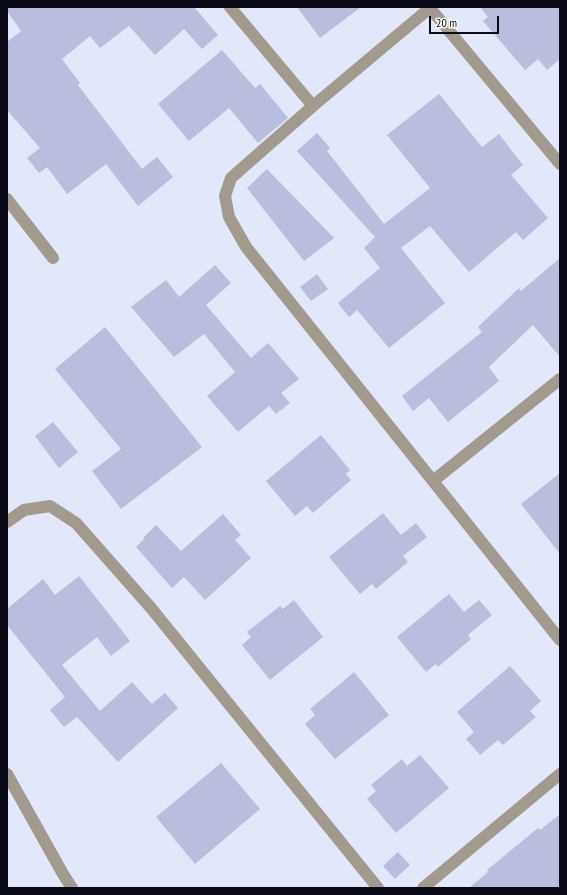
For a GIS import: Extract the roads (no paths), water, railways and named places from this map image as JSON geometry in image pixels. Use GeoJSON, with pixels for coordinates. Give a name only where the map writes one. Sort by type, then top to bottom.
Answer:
{"type":"FeatureCollection","features":[{"type":"Feature","properties":{"kind":"street"},"geometry":{"type":"LineString","coordinates":[[230,7],[313,106]]}},
{"type":"Feature","properties":{"kind":"street"},"geometry":{"type":"LineString","coordinates":[[560,164],[430,8],[313,106],[231,178],[225,196],[229,217],[246,247],[560,640]]}},
{"type":"Feature","properties":{"kind":"street"},"geometry":{"type":"LineString","coordinates":[[7,199],[53,258]]}},
{"type":"Feature","properties":{"kind":"street"},"geometry":{"type":"LineString","coordinates":[[433,481],[560,379]]}},
{"type":"Feature","properties":{"kind":"street"},"geometry":{"type":"LineString","coordinates":[[7,522],[24,510],[50,506],[76,523],[151,608],[378,888]]}},
{"type":"Feature","properties":{"kind":"street"},"geometry":{"type":"LineString","coordinates":[[7,774],[72,888]]}},
{"type":"Feature","properties":{"kind":"street"},"geometry":{"type":"LineString","coordinates":[[423,888],[560,774]]}}]}
